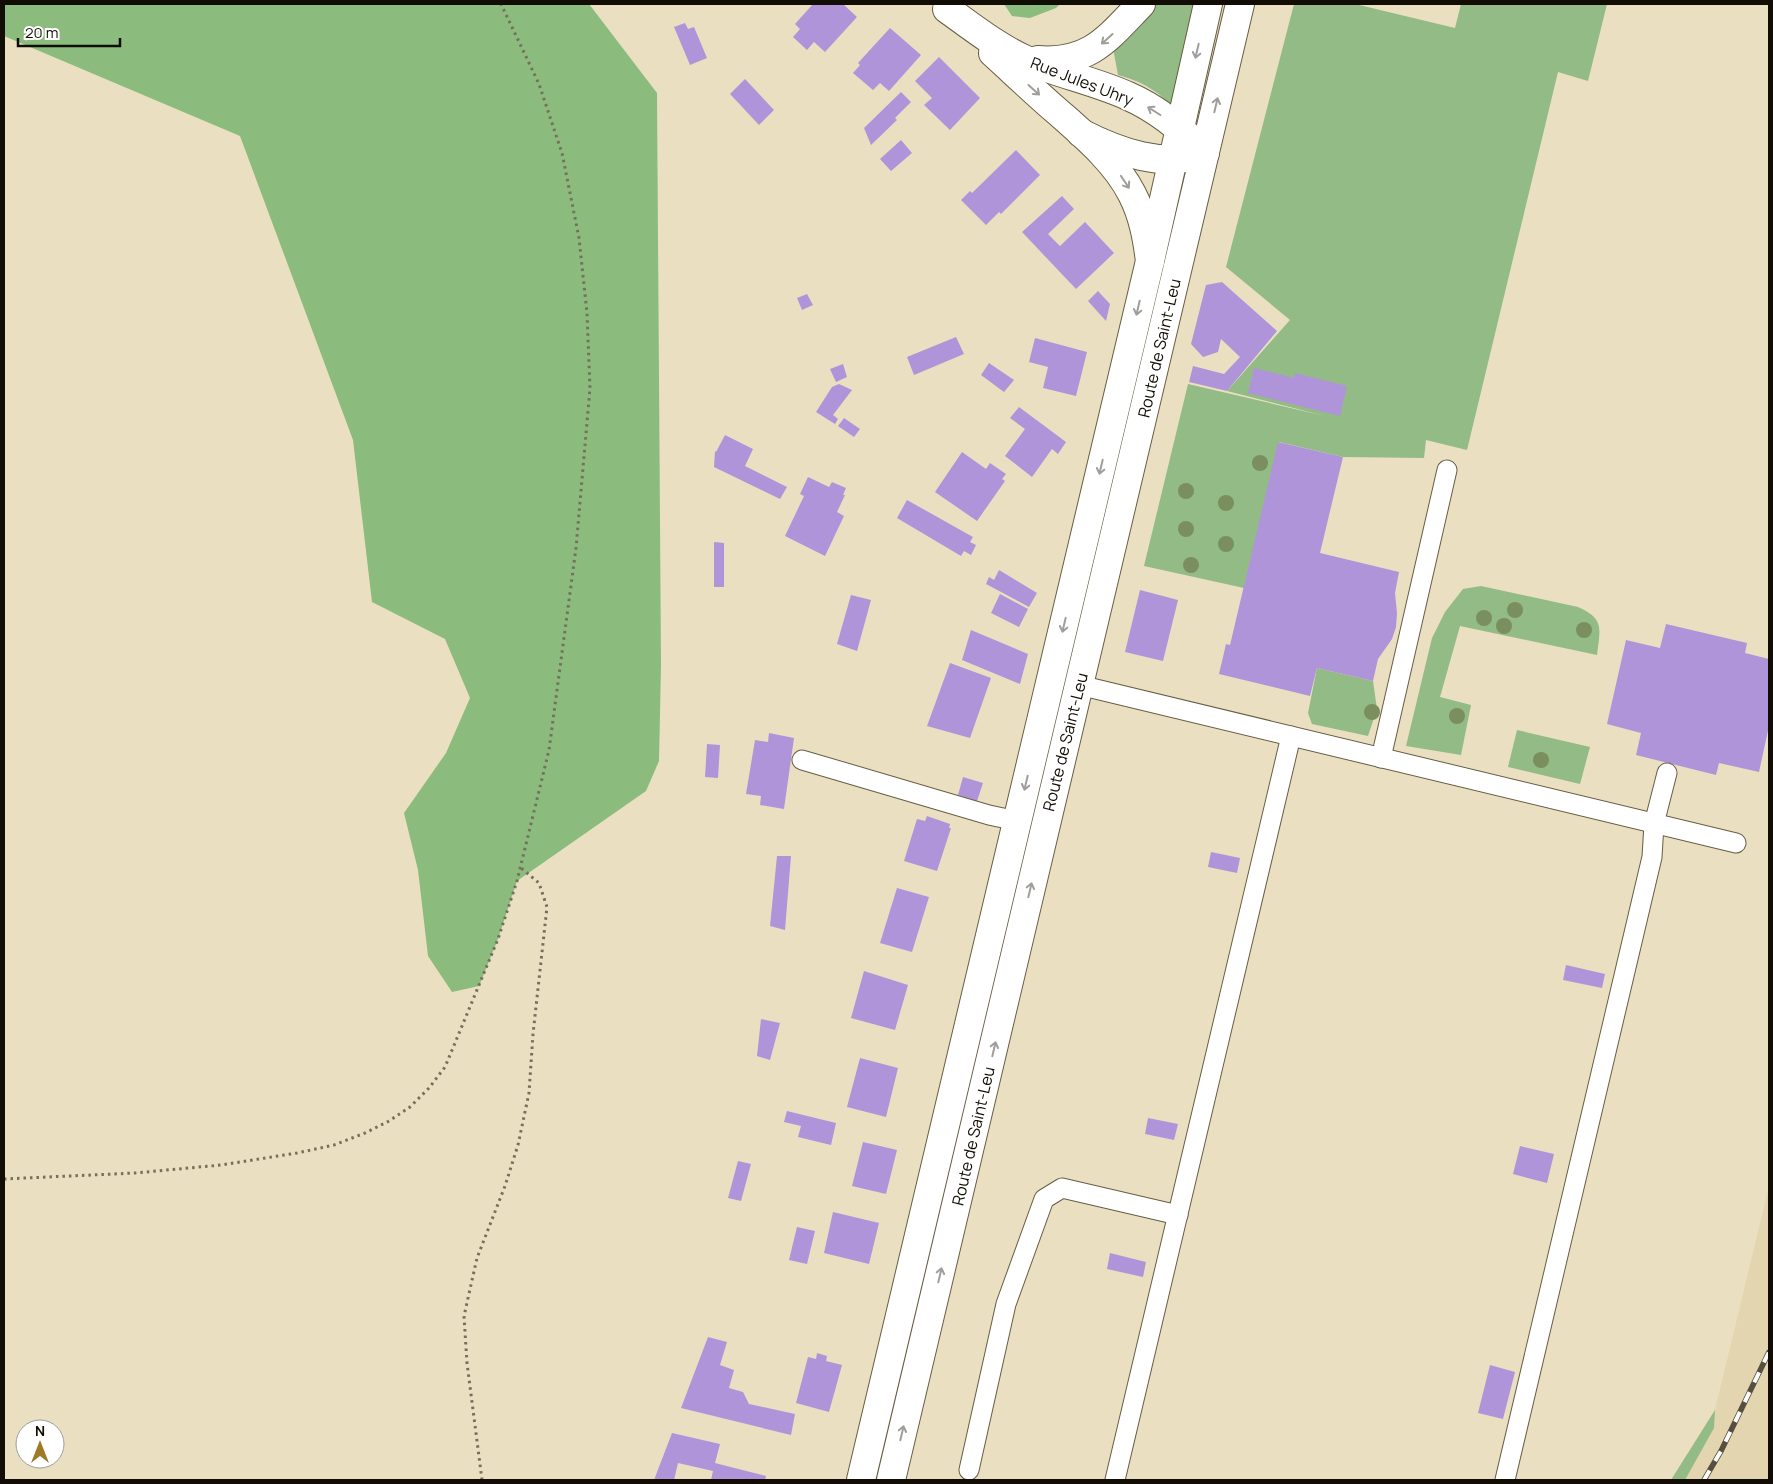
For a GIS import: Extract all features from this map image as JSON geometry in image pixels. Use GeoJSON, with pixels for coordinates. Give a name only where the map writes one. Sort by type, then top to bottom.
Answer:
{"type":"FeatureCollection","features":[{"type":"Feature","properties":{"kind":"main road"},"geometry":{"type":"LineString","coordinates":[[1024,59],[1046,61],[1075,58],[1108,38],[1140,4]]}},
{"type":"Feature","properties":{"kind":"main road","name":"Route de Saint-Leu"},"geometry":{"type":"LineString","coordinates":[[861,1480],[1150,261],[1208,4]]}},
{"type":"Feature","properties":{"kind":"main road","name":"Route de Saint-Leu"},"geometry":{"type":"LineString","coordinates":[[891,1480],[996,1041],[1041,839],[1240,4]]}},
{"type":"Feature","properties":{"kind":"main road","name":"Rue Jules Uhry"},"geometry":{"type":"LineString","coordinates":[[944,7],[999,46],[1024,59],[1130,97],[1151,108],[1179,128],[1205,153],[1192,157],[1172,159],[1129,154],[1081,133]]}},
{"type":"Feature","properties":{"kind":"main road","name":"Rue Jules Uhry"},"geometry":{"type":"LineString","coordinates":[[944,7],[1081,133],[1114,168],[1132,194],[1145,228],[1150,261]]}},
{"type":"Feature","properties":{"kind":"lane"},"geometry":{"type":"LineString","coordinates":[[1381,758],[1447,470]]}},
{"type":"Feature","properties":{"kind":"lane"},"geometry":{"type":"LineString","coordinates":[[1079,685],[1736,843]]}},
{"type":"Feature","properties":{"kind":"lane"},"geometry":{"type":"LineString","coordinates":[[1115,1480],[1291,736]]}},
{"type":"Feature","properties":{"kind":"lane"},"geometry":{"type":"LineString","coordinates":[[802,760],[989,815],[1017,821]]}},
{"type":"Feature","properties":{"kind":"lane"},"geometry":{"type":"LineString","coordinates":[[1506,1480],[1652,857],[1654,824],[1667,773]]}},
{"type":"Feature","properties":{"kind":"lane"},"geometry":{"type":"LineString","coordinates":[[969,1470],[1006,1304],[1044,1199],[1062,1188],[1178,1215]]}},
{"type":"Feature","properties":{"kind":"path"},"geometry":{"type":"LineString","coordinates":[[4,1179],[135,1173],[221,1165],[334,1145],[390,1121],[429,1088],[445,1067],[498,939],[521,868],[548,750],[577,540],[590,388],[587,313],[579,238],[562,153],[539,84],[501,4]]}},
{"type":"Feature","properties":{"kind":"path"},"geometry":{"type":"LineString","coordinates":[[482,1480],[467,1363],[464,1316],[477,1258],[505,1186],[518,1145],[527,1102],[547,907],[539,884],[521,868]]}},
{"type":"Feature","properties":{"kind":"shaded area"},"geometry":{"type":"Polygon","coordinates":[[[1769,1186],[1769,1480],[1671,1480],[1715,1410],[1769,1186]]]}},
{"type":"Feature","properties":{"kind":"green space"},"geometry":{"type":"Polygon","coordinates":[[[4,4],[589,4],[657,93],[661,665],[659,761],[646,791],[517,881],[498,939],[479,986],[452,992],[428,956],[418,870],[404,813],[446,753],[470,698],[445,639],[372,602],[353,440],[240,136],[4,36],[4,4]]]}},
{"type":"Feature","properties":{"kind":"green space"},"geometry":{"type":"Polygon","coordinates":[[[1004,4],[1060,4],[1056,8],[1030,18],[1012,16],[1004,4]]]}},
{"type":"Feature","properties":{"kind":"green space"},"geometry":{"type":"Polygon","coordinates":[[[1155,4],[1198,4],[1173,104],[1170,104],[1146,86],[1118,75],[1113,48],[1155,4]]]}},
{"type":"Feature","properties":{"kind":"green space"},"geometry":{"type":"Polygon","coordinates":[[[1294,4],[1355,4],[1455,28],[1461,4],[1607,4],[1588,81],[1558,72],[1467,450],[1426,440],[1424,458],[1343,457],[1279,442],[1244,588],[1144,566],[1188,384],[1325,416],[1227,391],[1290,320],[1226,267],[1294,4]]]}},
{"type":"Feature","properties":{"kind":"green space"},"geometry":{"type":"Polygon","coordinates":[[[1481,586],[1578,607],[1587,611],[1597,621],[1599,626],[1597,655],[1460,626],[1440,697],[1471,705],[1461,755],[1406,746],[1432,638],[1445,612],[1463,589],[1481,586]]]}},
{"type":"Feature","properties":{"kind":"green space"},"geometry":{"type":"Polygon","coordinates":[[[1317,668],[1373,681],[1377,709],[1368,736],[1312,724],[1308,713],[1317,668]]]}},
{"type":"Feature","properties":{"kind":"green space"},"geometry":{"type":"Polygon","coordinates":[[[1517,730],[1590,747],[1580,784],[1508,767],[1517,730]]]}},
{"type":"Feature","properties":{"kind":"green space"},"geometry":{"type":"Polygon","coordinates":[[[1715,1410],[1714,1428],[1685,1480],[1671,1480],[1715,1410]]]}},
{"type":"Feature","properties":{"kind":"building"},"geometry":{"type":"Polygon","coordinates":[[[813,4],[843,4],[857,17],[825,52],[814,42],[807,50],[793,37],[800,29],[795,24],[813,4]]]}},
{"type":"Feature","properties":{"kind":"building"},"geometry":{"type":"Polygon","coordinates":[[[685,23],[688,29],[694,27],[707,58],[690,65],[674,27],[685,23]]]}},
{"type":"Feature","properties":{"kind":"building"},"geometry":{"type":"Polygon","coordinates":[[[890,28],[921,55],[889,91],[880,83],[873,90],[853,73],[860,65],[858,63],[890,28]]]}},
{"type":"Feature","properties":{"kind":"building"},"geometry":{"type":"Polygon","coordinates":[[[939,57],[980,98],[950,130],[924,105],[932,98],[915,81],[939,57]]]}},
{"type":"Feature","properties":{"kind":"building"},"geometry":{"type":"Polygon","coordinates":[[[745,79],[774,110],[759,125],[730,94],[745,79]]]}},
{"type":"Feature","properties":{"kind":"building"},"geometry":{"type":"Polygon","coordinates":[[[901,92],[911,102],[895,118],[897,120],[871,145],[864,128],[901,92]]]}},
{"type":"Feature","properties":{"kind":"building"},"geometry":{"type":"Polygon","coordinates":[[[901,140],[912,153],[891,171],[880,159],[901,140]]]}},
{"type":"Feature","properties":{"kind":"building"},"geometry":{"type":"Polygon","coordinates":[[[1016,150],[1040,175],[1001,214],[999,212],[986,225],[961,200],[970,191],[972,193],[1016,150]]]}},
{"type":"Feature","properties":{"kind":"building"},"geometry":{"type":"Polygon","coordinates":[[[1062,196],[1074,209],[1048,234],[1060,246],[1085,222],[1114,253],[1076,289],[1022,232],[1062,196]]]}},
{"type":"Feature","properties":{"kind":"building"},"geometry":{"type":"Polygon","coordinates":[[[1222,282],[1277,331],[1227,391],[1189,382],[1193,366],[1224,374],[1240,357],[1221,339],[1218,352],[1203,357],[1191,344],[1206,285],[1222,282]]]}},
{"type":"Feature","properties":{"kind":"building"},"geometry":{"type":"Polygon","coordinates":[[[1098,291],[1110,304],[1106,321],[1088,301],[1098,291]]]}},
{"type":"Feature","properties":{"kind":"building"},"geometry":{"type":"Polygon","coordinates":[[[807,294],[813,305],[802,310],[797,298],[807,294]]]}},
{"type":"Feature","properties":{"kind":"building"},"geometry":{"type":"Polygon","coordinates":[[[956,337],[964,354],[914,375],[907,357],[956,337]]]}},
{"type":"Feature","properties":{"kind":"building"},"geometry":{"type":"Polygon","coordinates":[[[1035,338],[1087,352],[1076,396],[1043,388],[1048,367],[1029,362],[1035,338]]]}},
{"type":"Feature","properties":{"kind":"building"},"geometry":{"type":"Polygon","coordinates":[[[989,363],[1014,380],[1004,392],[981,375],[989,363]]]}},
{"type":"Feature","properties":{"kind":"building"},"geometry":{"type":"Polygon","coordinates":[[[843,364],[847,377],[836,382],[830,369],[843,364]]]}},
{"type":"Feature","properties":{"kind":"building"},"geometry":{"type":"Polygon","coordinates":[[[1254,368],[1294,378],[1295,373],[1347,386],[1340,416],[1248,393],[1254,368]]]}},
{"type":"Feature","properties":{"kind":"building"},"geometry":{"type":"Polygon","coordinates":[[[839,384],[852,390],[833,415],[838,419],[835,424],[816,412],[832,387],[839,384]]]}},
{"type":"Feature","properties":{"kind":"building"},"geometry":{"type":"Polygon","coordinates":[[[1019,407],[1066,442],[1058,454],[1052,449],[1032,477],[1005,456],[1025,429],[1010,418],[1019,407]]]}},
{"type":"Feature","properties":{"kind":"building"},"geometry":{"type":"Polygon","coordinates":[[[844,418],[860,429],[854,437],[838,426],[844,418]]]}},
{"type":"Feature","properties":{"kind":"building"},"geometry":{"type":"Polygon","coordinates":[[[725,435],[753,449],[745,466],[787,487],[780,499],[714,467],[715,451],[725,435]]]}},
{"type":"Feature","properties":{"kind":"building"},"geometry":{"type":"Polygon","coordinates":[[[1278,442],[1343,457],[1320,553],[1399,572],[1395,593],[1396,627],[1392,639],[1378,659],[1373,681],[1317,668],[1310,696],[1219,674],[1226,644],[1230,645],[1278,442]]]}},
{"type":"Feature","properties":{"kind":"building"},"geometry":{"type":"Polygon","coordinates":[[[962,452],[986,469],[990,463],[1006,474],[1002,479],[1005,481],[977,521],[935,492],[962,452]]]}},
{"type":"Feature","properties":{"kind":"building"},"geometry":{"type":"Polygon","coordinates":[[[808,477],[829,487],[832,482],[846,488],[843,495],[845,495],[837,512],[844,516],[825,556],[785,536],[804,496],[800,494],[808,477]]]}},
{"type":"Feature","properties":{"kind":"building"},"geometry":{"type":"Polygon","coordinates":[[[907,500],[973,537],[970,542],[976,545],[971,555],[964,551],[961,556],[897,518],[907,500]]]}},
{"type":"Feature","properties":{"kind":"building"},"geometry":{"type":"Polygon","coordinates":[[[714,542],[724,543],[724,587],[714,587],[714,542]]]}},
{"type":"Feature","properties":{"kind":"building"},"geometry":{"type":"Polygon","coordinates":[[[999,570],[1037,593],[1029,607],[986,584],[989,577],[994,580],[999,570]]]}},
{"type":"Feature","properties":{"kind":"building"},"geometry":{"type":"Polygon","coordinates":[[[1140,590],[1178,600],[1163,661],[1125,652],[1140,590]]]}},
{"type":"Feature","properties":{"kind":"building"},"geometry":{"type":"Polygon","coordinates":[[[1000,594],[1028,609],[1019,627],[991,613],[1000,594]]]}},
{"type":"Feature","properties":{"kind":"building"},"geometry":{"type":"Polygon","coordinates":[[[851,595],[871,600],[857,651],[837,644],[851,595]]]}},
{"type":"Feature","properties":{"kind":"building"},"geometry":{"type":"Polygon","coordinates":[[[1666,624],[1747,643],[1745,653],[1769,659],[1769,726],[1759,772],[1719,763],[1716,775],[1636,755],[1641,733],[1607,724],[1626,640],[1660,648],[1666,624]]]}},
{"type":"Feature","properties":{"kind":"building"},"geometry":{"type":"Polygon","coordinates":[[[971,630],[1028,654],[1020,684],[962,660],[971,630]]]}},
{"type":"Feature","properties":{"kind":"building"},"geometry":{"type":"Polygon","coordinates":[[[950,663],[991,678],[970,738],[927,726],[950,663]]]}},
{"type":"Feature","properties":{"kind":"building"},"geometry":{"type":"Polygon","coordinates":[[[769,733],[794,738],[784,809],[760,805],[761,796],[746,794],[755,740],[768,742],[769,733]]]}},
{"type":"Feature","properties":{"kind":"building"},"geometry":{"type":"Polygon","coordinates":[[[707,744],[720,745],[718,778],[705,777],[707,744]]]}},
{"type":"Feature","properties":{"kind":"building"},"geometry":{"type":"Polygon","coordinates":[[[963,777],[983,783],[977,801],[958,795],[963,777]]]}},
{"type":"Feature","properties":{"kind":"building"},"geometry":{"type":"Polygon","coordinates":[[[927,816],[950,824],[949,828],[951,828],[937,871],[904,861],[917,819],[925,821],[927,816]]]}},
{"type":"Feature","properties":{"kind":"building"},"geometry":{"type":"Polygon","coordinates":[[[1211,852],[1240,858],[1237,873],[1208,867],[1211,852]]]}},
{"type":"Feature","properties":{"kind":"building"},"geometry":{"type":"Polygon","coordinates":[[[777,856],[791,856],[785,930],[770,926],[777,856]]]}},
{"type":"Feature","properties":{"kind":"building"},"geometry":{"type":"Polygon","coordinates":[[[897,888],[929,897],[912,952],[880,943],[897,888]]]}},
{"type":"Feature","properties":{"kind":"building"},"geometry":{"type":"Polygon","coordinates":[[[1566,965],[1605,974],[1602,988],[1563,980],[1566,965]]]}},
{"type":"Feature","properties":{"kind":"building"},"geometry":{"type":"Polygon","coordinates":[[[864,971],[908,985],[895,1030],[851,1018],[864,971]]]}},
{"type":"Feature","properties":{"kind":"building"},"geometry":{"type":"Polygon","coordinates":[[[761,1019],[780,1023],[770,1060],[757,1056],[761,1019]]]}},
{"type":"Feature","properties":{"kind":"building"},"geometry":{"type":"Polygon","coordinates":[[[860,1058],[898,1068],[886,1117],[847,1107],[860,1058]]]}},
{"type":"Feature","properties":{"kind":"building"},"geometry":{"type":"Polygon","coordinates":[[[787,1111],[836,1123],[831,1145],[798,1137],[801,1126],[784,1122],[787,1111]]]}},
{"type":"Feature","properties":{"kind":"building"},"geometry":{"type":"Polygon","coordinates":[[[1148,1118],[1178,1124],[1174,1140],[1145,1134],[1148,1118]]]}},
{"type":"Feature","properties":{"kind":"building"},"geometry":{"type":"Polygon","coordinates":[[[863,1142],[897,1150],[886,1194],[852,1186],[863,1142]]]}},
{"type":"Feature","properties":{"kind":"building"},"geometry":{"type":"Polygon","coordinates":[[[1520,1146],[1554,1154],[1547,1183],[1513,1174],[1520,1146]]]}},
{"type":"Feature","properties":{"kind":"building"},"geometry":{"type":"Polygon","coordinates":[[[738,1161],[751,1164],[741,1201],[728,1198],[738,1161]]]}},
{"type":"Feature","properties":{"kind":"building"},"geometry":{"type":"Polygon","coordinates":[[[833,1212],[879,1223],[869,1264],[824,1253],[833,1212]]]}},
{"type":"Feature","properties":{"kind":"building"},"geometry":{"type":"Polygon","coordinates":[[[797,1227],[815,1231],[807,1264],[789,1260],[797,1227]]]}},
{"type":"Feature","properties":{"kind":"building"},"geometry":{"type":"Polygon","coordinates":[[[1110,1253],[1146,1262],[1143,1277],[1107,1269],[1110,1253]]]}},
{"type":"Feature","properties":{"kind":"building"},"geometry":{"type":"Polygon","coordinates":[[[708,1337],[727,1342],[720,1365],[734,1370],[729,1388],[743,1392],[749,1404],[795,1414],[791,1435],[681,1408],[708,1337]]]}},
{"type":"Feature","properties":{"kind":"building"},"geometry":{"type":"Polygon","coordinates":[[[817,1353],[827,1356],[826,1361],[842,1365],[829,1412],[796,1403],[808,1357],[816,1359],[817,1353]]]}},
{"type":"Feature","properties":{"kind":"building"},"geometry":{"type":"Polygon","coordinates":[[[1490,1365],[1515,1372],[1503,1419],[1478,1413],[1490,1365]]]}},
{"type":"Feature","properties":{"kind":"building"},"geometry":{"type":"Polygon","coordinates":[[[672,1433],[720,1444],[715,1463],[766,1476],[765,1480],[711,1480],[713,1471],[678,1463],[674,1480],[654,1480],[672,1433]]]}},
{"type":"Feature","properties":{"kind":"railway"},"geometry":{"type":"LineString","coordinates":[[1704,1480],[1721,1451],[1769,1352]]}}]}
